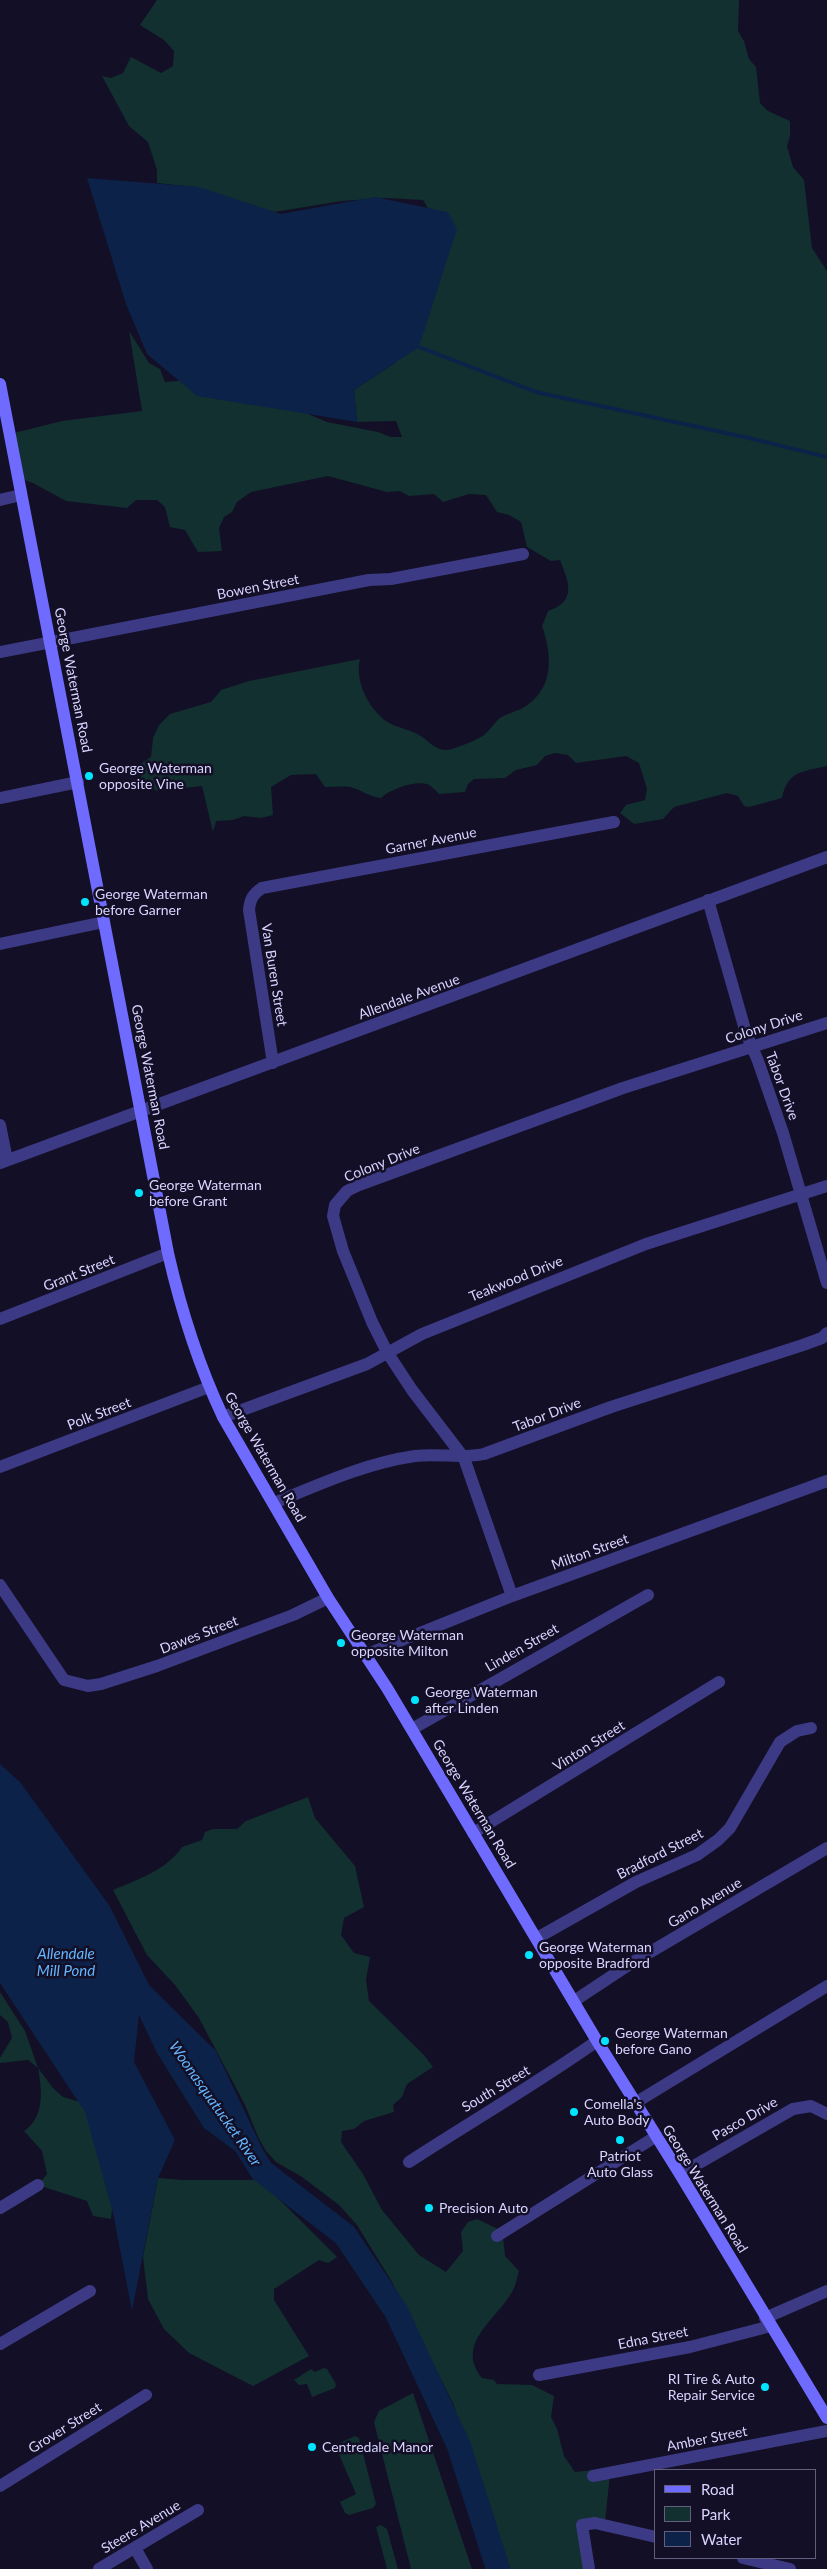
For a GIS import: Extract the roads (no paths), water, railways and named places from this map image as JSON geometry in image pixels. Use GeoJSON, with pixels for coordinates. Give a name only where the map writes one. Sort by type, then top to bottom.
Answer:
{"type":"FeatureCollection","features":[{"type":"Feature","properties":{"kind":"main road","name":"George Waterman Road"},"geometry":{"type":"LineString","coordinates":[[0,384],[168,1254],[186,1324],[209,1387],[223,1416],[328,1598],[412,1729],[597,2042],[680,2174],[827,2418]]}},
{"type":"Feature","properties":{"kind":"street"},"geometry":{"type":"LineString","coordinates":[[0,500],[21,495]]}},
{"type":"Feature","properties":{"kind":"street","name":"Bowen Street"},"geometry":{"type":"LineString","coordinates":[[0,652],[50,644],[369,580],[391,579],[523,554]]}},
{"type":"Feature","properties":{"kind":"street"},"geometry":{"type":"LineString","coordinates":[[0,798],[78,782]]}},
{"type":"Feature","properties":{"kind":"street","name":"Garner Avenue"},"geometry":{"type":"LineString","coordinates":[[254,893],[262,888],[614,822]]}},
{"type":"Feature","properties":{"kind":"street","name":"Allendale Avenue"},"geometry":{"type":"LineString","coordinates":[[3,1162],[827,857]]}},
{"type":"Feature","properties":{"kind":"street","name":"Van Buren Street"},"geometry":{"type":"LineString","coordinates":[[254,893],[249,901],[249,910],[272,1063]]}},
{"type":"Feature","properties":{"kind":"street","name":"Tabor Drive"},"geometry":{"type":"LineString","coordinates":[[708,900],[751,1047],[783,1133],[827,1283]]}},
{"type":"Feature","properties":{"kind":"street"},"geometry":{"type":"LineString","coordinates":[[0,944],[104,922]]}},
{"type":"Feature","properties":{"kind":"street","name":"Colony Drive"},"geometry":{"type":"LineString","coordinates":[[512,1596],[464,1458],[412,1390],[387,1352],[372,1322],[337,1233],[333,1216],[335,1205],[346,1192],[623,1088],[827,1023]]}},
{"type":"Feature","properties":{"kind":"street"},"geometry":{"type":"LineString","coordinates":[[0,1125],[3,1162]]}},
{"type":"Feature","properties":{"kind":"street","name":"Teakwood Drive"},"geometry":{"type":"LineString","coordinates":[[223,1416],[367,1364],[422,1334],[646,1244],[800,1192],[827,1186]]}},
{"type":"Feature","properties":{"kind":"street","name":"Grant Street"},"geometry":{"type":"LineString","coordinates":[[0,1319],[168,1254]]}},
{"type":"Feature","properties":{"kind":"street","name":"Tabor Drive"},"geometry":{"type":"LineString","coordinates":[[274,1503],[329,1480],[378,1464],[430,1455],[464,1458],[484,1454],[610,1407],[804,1346],[822,1338],[827,1333]]}},
{"type":"Feature","properties":{"kind":"street","name":"Polk Street"},"geometry":{"type":"LineString","coordinates":[[0,1467],[209,1387]]}},
{"type":"Feature","properties":{"kind":"street","name":"Milton Street"},"geometry":{"type":"LineString","coordinates":[[366,1655],[512,1596],[827,1481]]}},
{"type":"Feature","properties":{"kind":"street","name":"Dawes Street"},"geometry":{"type":"LineString","coordinates":[[0,1585],[64,1680],[88,1686],[101,1684],[157,1666],[293,1615],[328,1598]]}},
{"type":"Feature","properties":{"kind":"street","name":"Linden Street"},"geometry":{"type":"LineString","coordinates":[[412,1729],[648,1594]]}},
{"type":"Feature","properties":{"kind":"street","name":"Vinton Street"},"geometry":{"type":"LineString","coordinates":[[473,1833],[719,1682]]}},
{"type":"Feature","properties":{"kind":"street","name":"Bradford Street"},"geometry":{"type":"LineString","coordinates":[[537,1938],[636,1882],[697,1855],[718,1840],[730,1828],[780,1742],[797,1731],[811,1728]]}},
{"type":"Feature","properties":{"kind":"street","name":"Gano Avenue"},"geometry":{"type":"LineString","coordinates":[[574,2001],[630,1964],[827,1848]]}},
{"type":"Feature","properties":{"kind":"street"},"geometry":{"type":"LineString","coordinates":[[635,2103],[827,1986]]}},
{"type":"Feature","properties":{"kind":"street","name":"South Street"},"geometry":{"type":"LineString","coordinates":[[410,2162],[475,2118],[532,2086],[597,2042]]}},
{"type":"Feature","properties":{"kind":"street","name":"Pasco Drive"},"geometry":{"type":"LineString","coordinates":[[680,2174],[793,2109],[811,2106],[827,2114]]}},
{"type":"Feature","properties":{"kind":"street"},"geometry":{"type":"LineString","coordinates":[[497,2236],[655,2137]]}},
{"type":"Feature","properties":{"kind":"street"},"geometry":{"type":"LineString","coordinates":[[0,2208],[38,2185]]}},
{"type":"Feature","properties":{"kind":"street"},"geometry":{"type":"LineString","coordinates":[[0,2344],[90,2290]]}},
{"type":"Feature","properties":{"kind":"street","name":"Edna Street"},"geometry":{"type":"LineString","coordinates":[[539,2375],[690,2347],[768,2322],[827,2291]]}},
{"type":"Feature","properties":{"kind":"street","name":"Grover Street"},"geometry":{"type":"LineString","coordinates":[[0,2486],[146,2395]]}},
{"type":"Feature","properties":{"kind":"street","name":"Amber Street"},"geometry":{"type":"LineString","coordinates":[[593,2476],[827,2431]]}},
{"type":"Feature","properties":{"kind":"street","name":"Steere Avenue"},"geometry":{"type":"LineString","coordinates":[[99,2569],[198,2510]]}},
{"type":"Feature","properties":{"kind":"street"},"geometry":{"type":"LineString","coordinates":[[589,2569],[582,2525],[595,2523],[654,2537]]}},
{"type":"Feature","properties":{"kind":"street"},"geometry":{"type":"LineString","coordinates":[[134,2548],[147,2569]]}},
{"type":"Feature","properties":{"kind":"street"},"geometry":{"type":"LineString","coordinates":[[747,2559],[790,2569]]}},
{"type":"Feature","properties":{"kind":"water"},"geometry":{"type":"Polygon","coordinates":[[[87,178],[199,187],[281,214],[375,197],[448,212],[457,229],[419,347],[354,390],[357,422],[197,396],[147,354],[126,304],[87,178]]]}},
{"type":"Feature","properties":{"kind":"water","name":"Allendale Mill Pond"},"geometry":{"type":"Polygon","coordinates":[[[0,1764],[20,1782],[109,1905],[149,1985],[216,2051],[263,2150],[262,2171],[204,2128],[157,2053],[139,2015],[134,2062],[175,2140],[158,2178],[132,2311],[113,2213],[85,2112],[0,1983],[0,1764]]]}},
{"type":"Feature","properties":{"kind":"waterway"},"geometry":{"type":"LineString","coordinates":[[419,347],[536,392],[749,438],[827,457]]}},
{"type":"Feature","properties":{"kind":"waterway","name":"Woonasquatucket River"},"geometry":{"type":"LineString","coordinates":[[245,2144],[262,2171],[345,2235],[396,2311],[459,2446],[498,2569]]}},
{"type":"Feature","properties":{"kind":"place","name":"George Waterman opposite Vine"},"geometry":{"type":"Point","coordinates":[89,776]}},
{"type":"Feature","properties":{"kind":"place","name":"George Waterman before Garner"},"geometry":{"type":"Point","coordinates":[85,902]}},
{"type":"Feature","properties":{"kind":"place","name":"George Waterman before Grant"},"geometry":{"type":"Point","coordinates":[139,1193]}},
{"type":"Feature","properties":{"kind":"place","name":"George Waterman opposite Milton"},"geometry":{"type":"Point","coordinates":[341,1643]}},
{"type":"Feature","properties":{"kind":"place","name":"George Waterman after Linden"},"geometry":{"type":"Point","coordinates":[415,1700]}},
{"type":"Feature","properties":{"kind":"place","name":"George Waterman opposite Bradford"},"geometry":{"type":"Point","coordinates":[529,1955]}},
{"type":"Feature","properties":{"kind":"place","name":"George Waterman before Gano"},"geometry":{"type":"Point","coordinates":[605,2041]}},
{"type":"Feature","properties":{"kind":"place","name":"Comella's Auto Body"},"geometry":{"type":"Point","coordinates":[574,2112]}},
{"type":"Feature","properties":{"kind":"place","name":"Patriot Auto Glass"},"geometry":{"type":"Point","coordinates":[620,2140]}},
{"type":"Feature","properties":{"kind":"place","name":"Precision Auto"},"geometry":{"type":"Point","coordinates":[429,2208]}},
{"type":"Feature","properties":{"kind":"place","name":"RI Tire & Auto Repair Service"},"geometry":{"type":"Point","coordinates":[765,2387]}},
{"type":"Feature","properties":{"kind":"place","name":"Centredale Manor"},"geometry":{"type":"Point","coordinates":[312,2447]}}]}
